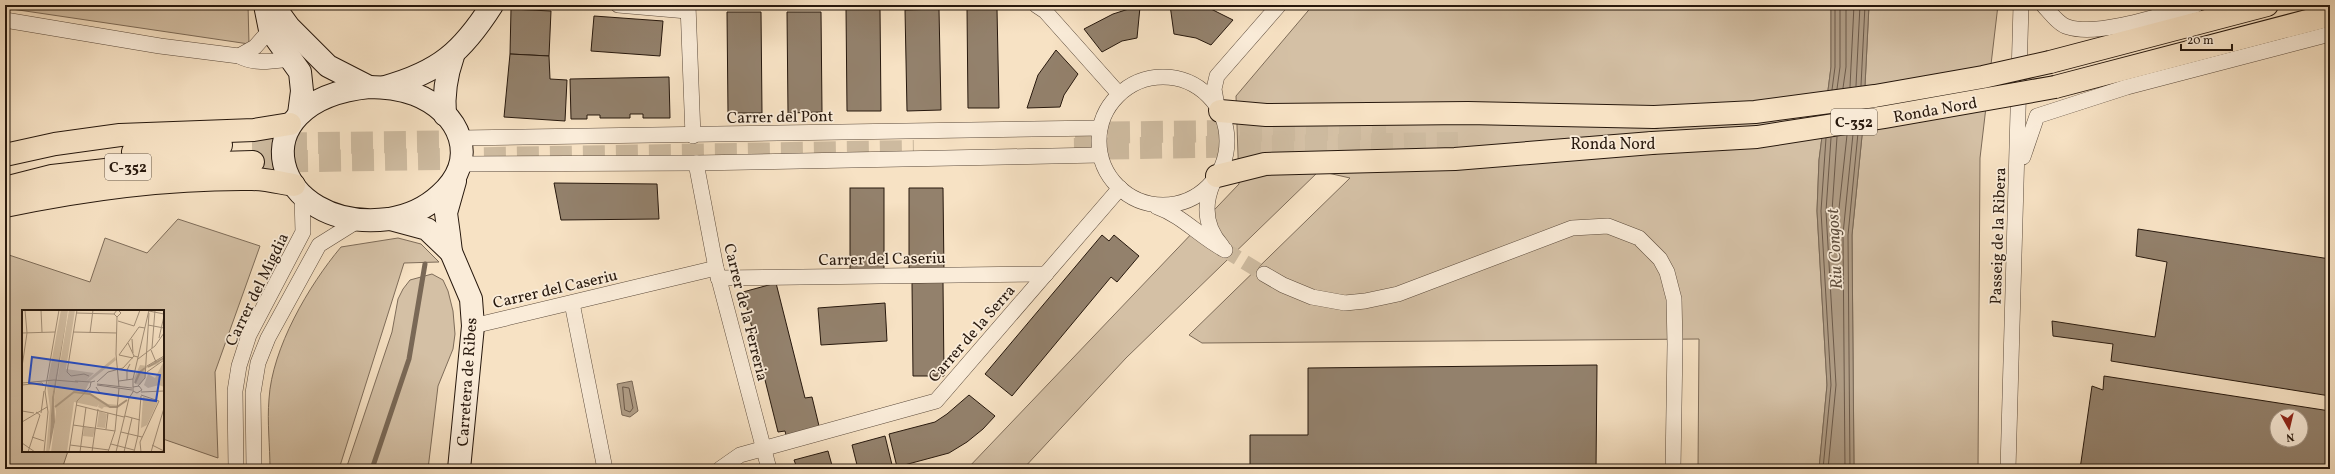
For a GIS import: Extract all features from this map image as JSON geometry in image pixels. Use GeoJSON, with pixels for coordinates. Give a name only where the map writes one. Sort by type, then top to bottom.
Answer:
{"type":"FeatureCollection","features":[{"type":"Feature","properties":{"kind":"highway","name":"Ronda Nord"},"geometry":{"type":"LineString","coordinates":[[2267,5],[2050,62],[1983,77],[1875,96],[1754,112],[1654,117],[1457,136],[1652,143],[1757,137],[1922,111],[2055,87],[2330,15]]}},
{"type":"Feature","properties":{"kind":"highway"},"geometry":{"type":"LineString","coordinates":[[1219,108],[1266,115],[1468,113],[1654,117]]}},
{"type":"Feature","properties":{"kind":"highway"},"geometry":{"type":"LineString","coordinates":[[5,155],[55,144],[120,135],[254,130],[295,119]]}},
{"type":"Feature","properties":{"kind":"highway"},"geometry":{"type":"LineString","coordinates":[[1215,179],[1264,164],[1455,159],[1652,143]]}},
{"type":"Feature","properties":{"kind":"highway","name":"C-352"},"geometry":{"type":"LineString","coordinates":[[5,172],[100,155],[188,147],[252,153],[52,176],[5,188]]}},
{"type":"Feature","properties":{"kind":"highway"},"geometry":{"type":"LineString","coordinates":[[5,206],[84,190],[134,185],[254,179],[298,191]]}},
{"type":"Feature","properties":{"kind":"street"},"geometry":{"type":"LineString","coordinates":[[265,5],[270,30],[300,72],[302,91],[295,119],[285,136],[283,155],[286,170],[298,191],[327,211],[359,220],[388,219],[415,212],[434,201],[459,171],[696,163],[1100,155]]}},
{"type":"Feature","properties":{"kind":"street"},"geometry":{"type":"LineString","coordinates":[[273,5],[289,27],[328,66],[376,87],[415,94],[430,102],[445,115],[461,138]]}},
{"type":"Feature","properties":{"kind":"street"},"geometry":{"type":"LineString","coordinates":[[295,119],[325,97],[409,80],[453,56],[479,26],[492,5]]}},
{"type":"Feature","properties":{"kind":"street"},"geometry":{"type":"LineString","coordinates":[[618,5],[687,8],[693,136]]}},
{"type":"Feature","properties":{"kind":"street"},"geometry":{"type":"LineString","coordinates":[[1036,5],[1045,11],[1119,94]]}},
{"type":"Feature","properties":{"kind":"street"},"geometry":{"type":"LineString","coordinates":[[1221,70],[1203,82],[1163,76],[1144,79],[1126,88],[1119,94],[1105,112],[1100,128],[1100,155],[1106,171],[1120,188],[1131,197],[1173,214],[1213,244],[1225,250],[1214,234],[1206,215],[1208,195],[1224,164],[1228,148],[1228,131],[1214,96],[1214,82],[1221,70],[1278,5]]}},
{"type":"Feature","properties":{"kind":"street","name":"Passeig de la Ribera"},"geometry":{"type":"LineString","coordinates":[[2008,469],[2021,5]]}},
{"type":"Feature","properties":{"kind":"street"},"geometry":{"type":"LineString","coordinates":[[2021,26],[2030,5]]}},
{"type":"Feature","properties":{"kind":"street"},"geometry":{"type":"LineString","coordinates":[[2043,5],[2066,27],[2089,30],[2138,21],[2196,5]]}},
{"type":"Feature","properties":{"kind":"street"},"geometry":{"type":"LineString","coordinates":[[5,20],[160,46],[239,56],[248,61],[260,62],[291,59]]}},
{"type":"Feature","properties":{"kind":"street"},"geometry":{"type":"LineString","coordinates":[[239,56],[255,47],[270,30]]}},
{"type":"Feature","properties":{"kind":"street"},"geometry":{"type":"LineString","coordinates":[[2017,180],[2025,148],[2037,116],[2127,87],[2330,34]]}},
{"type":"Feature","properties":{"kind":"street"},"geometry":{"type":"LineString","coordinates":[[445,115],[443,97],[453,56]]}},
{"type":"Feature","properties":{"kind":"street"},"geometry":{"type":"LineString","coordinates":[[1183,79],[1200,88],[1219,108]]}},
{"type":"Feature","properties":{"kind":"street","name":"Carrer del Pont"},"geometry":{"type":"LineString","coordinates":[[461,138],[693,136],[1100,128]]}},
{"type":"Feature","properties":{"kind":"street","name":"Carretera de Ribes"},"geometry":{"type":"LineString","coordinates":[[459,469],[473,326],[471,299],[451,252],[446,213],[459,171],[461,138]]}},
{"type":"Feature","properties":{"kind":"street","name":"Carrer de la Ferreria"},"geometry":{"type":"LineString","coordinates":[[696,163],[717,273],[769,469]]}},
{"type":"Feature","properties":{"kind":"street"},"geometry":{"type":"LineString","coordinates":[[1150,204],[1170,205],[1186,202],[1201,194],[1215,179]]}},
{"type":"Feature","properties":{"kind":"street","name":"Carrer de la Serra"},"geometry":{"type":"LineString","coordinates":[[720,469],[740,455],[936,401],[1120,188]]}},
{"type":"Feature","properties":{"kind":"street","name":"Carrer del Migdia"},"geometry":{"type":"LineString","coordinates":[[236,469],[236,392],[239,366],[249,335],[303,232],[298,191]]}},
{"type":"Feature","properties":{"kind":"street","name":"Carretera de Ribes"},"geometry":{"type":"LineString","coordinates":[[388,219],[427,230],[451,252]]}},
{"type":"Feature","properties":{"kind":"street","name":"Carrer del Migdia"},"geometry":{"type":"LineString","coordinates":[[254,469],[252,393],[258,363],[268,338],[319,245],[359,220]]}},
{"type":"Feature","properties":{"kind":"street"},"geometry":{"type":"LineString","coordinates":[[1264,274],[1283,285],[1312,297],[1329,302],[1358,302],[1398,294],[1572,228],[1608,226],[1634,236],[1650,247],[1660,260],[1672,286],[1676,319],[1673,469]]}},
{"type":"Feature","properties":{"kind":"street","name":"Carrer del Caseriu"},"geometry":{"type":"LineString","coordinates":[[473,326],[572,303],[717,273],[1046,274]]}},
{"type":"Feature","properties":{"kind":"street"},"geometry":{"type":"LineString","coordinates":[[572,303],[605,469]]}},
{"type":"Feature","properties":{"kind":"shaded area"},"geometry":{"type":"Polygon","coordinates":[[[5,5],[248,5],[249,44],[5,8],[5,5]]]}},
{"type":"Feature","properties":{"kind":"shaded area"},"geometry":{"type":"Polygon","coordinates":[[[1313,5],[1831,5],[1831,67],[1819,160],[1817,211],[1827,385],[1819,469],[1698,469],[1699,339],[1202,343],[1189,335],[1350,178],[1319,171],[1126,358],[1023,469],[967,469],[1239,184],[1236,96],[1313,5]]]}},
{"type":"Feature","properties":{"kind":"shaded area"},"geometry":{"type":"Polygon","coordinates":[[[1869,5],[1998,5],[1980,158],[1978,469],[1854,469],[1852,235],[1863,126],[1869,5]]]}},
{"type":"Feature","properties":{"kind":"shaded area"},"geometry":{"type":"Polygon","coordinates":[[[178,219],[260,246],[215,372],[218,458],[164,439],[164,310],[22,310],[22,452],[68,452],[62,469],[5,469],[6,254],[90,282],[105,238],[147,253],[178,219]]]}},
{"type":"Feature","properties":{"kind":"shaded area"},"geometry":{"type":"Polygon","coordinates":[[[398,238],[421,244],[439,262],[404,263],[339,469],[270,469],[268,408],[272,379],[277,359],[285,339],[305,298],[341,247],[398,238]]]}},
{"type":"Feature","properties":{"kind":"shaded area"},"geometry":{"type":"Polygon","coordinates":[[[432,274],[443,280],[448,291],[453,311],[455,334],[453,349],[438,386],[428,469],[346,469],[392,332],[398,299],[410,280],[432,274]]]}},
{"type":"Feature","properties":{"kind":"water","name":"Riu Congost"},"geometry":{"type":"Polygon","coordinates":[[[1831,5],[1869,5],[1863,126],[1852,235],[1854,469],[1819,469],[1827,385],[1817,211],[1819,160],[1831,67],[1831,5]]]}},
{"type":"Feature","properties":{"kind":"water"},"geometry":{"type":"Polygon","coordinates":[[[632,381],[638,411],[630,417],[622,415],[617,384],[632,381]]]}},
{"type":"Feature","properties":{"kind":"building"},"geometry":{"type":"Polygon","coordinates":[[[1170,5],[1195,5],[1209,8],[1233,20],[1211,45],[1196,38],[1174,34],[1170,5]]]}},
{"type":"Feature","properties":{"kind":"building"},"geometry":{"type":"Polygon","coordinates":[[[1135,7],[1140,7],[1137,38],[1122,41],[1102,52],[1084,29],[1113,14],[1135,7]]]}},
{"type":"Feature","properties":{"kind":"building"},"geometry":{"type":"Polygon","coordinates":[[[511,9],[551,11],[549,56],[510,54],[511,9]]]}},
{"type":"Feature","properties":{"kind":"building"},"geometry":{"type":"Polygon","coordinates":[[[846,9],[880,9],[881,111],[847,111],[846,9]]]}},
{"type":"Feature","properties":{"kind":"building"},"geometry":{"type":"Polygon","coordinates":[[[939,9],[941,110],[907,111],[905,10],[939,9]]]}},
{"type":"Feature","properties":{"kind":"building"},"geometry":{"type":"Polygon","coordinates":[[[967,9],[997,9],[999,108],[968,108],[967,9]]]}},
{"type":"Feature","properties":{"kind":"building"},"geometry":{"type":"Polygon","coordinates":[[[727,12],[761,12],[762,113],[728,113],[727,12]]]}},
{"type":"Feature","properties":{"kind":"building"},"geometry":{"type":"Polygon","coordinates":[[[787,12],[821,12],[822,112],[788,113],[787,12]]]}},
{"type":"Feature","properties":{"kind":"building"},"geometry":{"type":"Polygon","coordinates":[[[594,16],[663,21],[660,56],[591,51],[594,16]]]}},
{"type":"Feature","properties":{"kind":"building"},"geometry":{"type":"Polygon","coordinates":[[[1056,50],[1078,74],[1064,95],[1060,107],[1027,108],[1038,75],[1056,50]]]}},
{"type":"Feature","properties":{"kind":"building"},"geometry":{"type":"Polygon","coordinates":[[[510,54],[549,56],[550,79],[567,80],[565,121],[504,117],[510,54]]]}},
{"type":"Feature","properties":{"kind":"building"},"geometry":{"type":"Polygon","coordinates":[[[669,77],[670,118],[643,118],[643,114],[630,114],[630,118],[600,118],[600,115],[587,115],[587,119],[571,119],[570,79],[669,77]]]}},
{"type":"Feature","properties":{"kind":"building"},"geometry":{"type":"Polygon","coordinates":[[[554,183],[657,184],[659,219],[561,220],[554,183]]]}},
{"type":"Feature","properties":{"kind":"building"},"geometry":{"type":"Polygon","coordinates":[[[850,188],[884,188],[884,274],[850,274],[850,188]]]}},
{"type":"Feature","properties":{"kind":"building"},"geometry":{"type":"Polygon","coordinates":[[[909,188],[943,188],[944,274],[909,274],[909,188]]]}},
{"type":"Feature","properties":{"kind":"building"},"geometry":{"type":"Polygon","coordinates":[[[2138,229],[2330,259],[2330,396],[2111,361],[2113,344],[2053,336],[2052,321],[2155,337],[2167,262],[2136,256],[2138,229]]]}},
{"type":"Feature","properties":{"kind":"building"},"geometry":{"type":"Polygon","coordinates":[[[1102,235],[1109,241],[1114,235],[1139,256],[1117,282],[1111,277],[1012,396],[985,374],[1102,235]]]}},
{"type":"Feature","properties":{"kind":"building"},"geometry":{"type":"Polygon","coordinates":[[[943,282],[944,376],[913,376],[912,283],[943,282]]]}},
{"type":"Feature","properties":{"kind":"building"},"geometry":{"type":"Polygon","coordinates":[[[776,283],[805,398],[812,397],[820,430],[787,439],[785,431],[778,432],[743,292],[776,283]]]}},
{"type":"Feature","properties":{"kind":"building"},"geometry":{"type":"Polygon","coordinates":[[[885,303],[887,341],[821,345],[818,308],[885,303]]]}},
{"type":"Feature","properties":{"kind":"building"},"geometry":{"type":"Polygon","coordinates":[[[1597,365],[1596,469],[1250,469],[1250,435],[1308,435],[1308,368],[1597,365]]]}},
{"type":"Feature","properties":{"kind":"building"},"geometry":{"type":"Polygon","coordinates":[[[2104,376],[2330,411],[2330,469],[2080,469],[2092,386],[2103,390],[2104,376]]]}},
{"type":"Feature","properties":{"kind":"building"},"geometry":{"type":"Polygon","coordinates":[[[969,395],[995,416],[983,429],[967,442],[949,453],[897,467],[889,434],[935,422],[969,395]]]}},
{"type":"Feature","properties":{"kind":"building"},"geometry":{"type":"Polygon","coordinates":[[[885,436],[893,469],[858,469],[852,445],[885,436]]]}},
{"type":"Feature","properties":{"kind":"building"},"geometry":{"type":"Polygon","coordinates":[[[828,451],[833,469],[793,469],[797,468],[794,460],[828,451]]]}},
{"type":"Feature","properties":{"kind":"waterway"},"geometry":{"type":"LineString","coordinates":[[372,469],[409,359],[425,264]]}},
{"type":"Feature","properties":{"kind":"tunnel"},"geometry":{"type":"LineString","coordinates":[[1075,133],[1386,129]]}},
{"type":"Feature","properties":{"kind":"tunnel"},"geometry":{"type":"LineString","coordinates":[[252,144],[478,141]]}},
{"type":"Feature","properties":{"kind":"tunnel"},"geometry":{"type":"LineString","coordinates":[[1074,149],[1458,143]]}},
{"type":"Feature","properties":{"kind":"tunnel"},"geometry":{"type":"LineString","coordinates":[[253,162],[914,151]]}},
{"type":"Feature","properties":{"kind":"tunnel"},"geometry":{"type":"LineString","coordinates":[[1225,250],[1264,274]]}}]}
